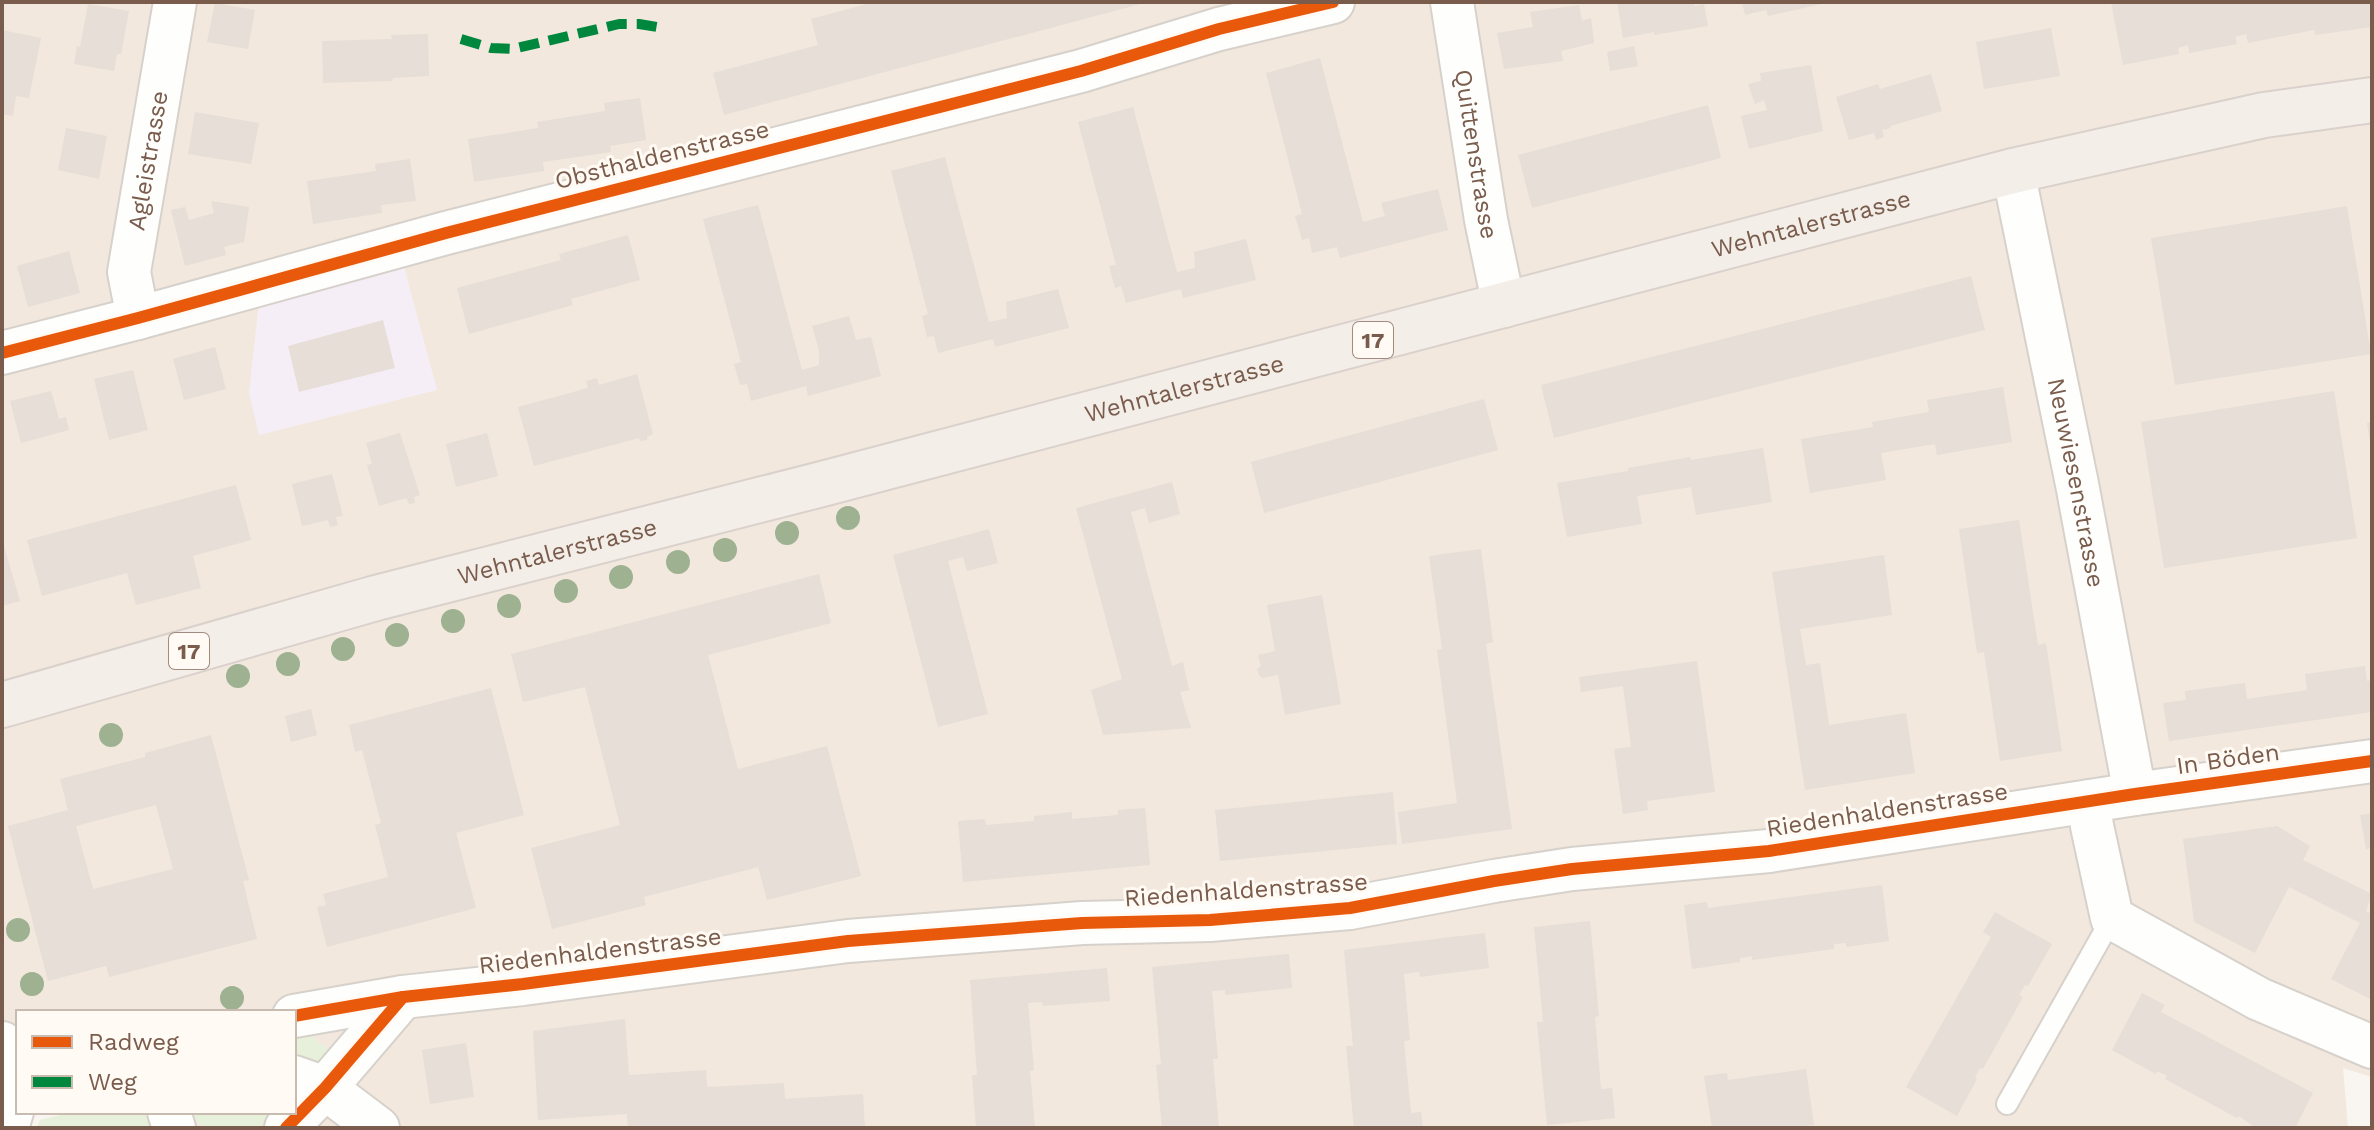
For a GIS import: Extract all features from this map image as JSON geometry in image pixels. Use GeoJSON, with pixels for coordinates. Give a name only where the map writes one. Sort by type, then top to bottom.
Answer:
{"type":"FeatureCollection","features":[{"type":"Feature","properties":{"kind":"main road","name":"Wehntalerstrasse"},"geometry":{"type":"LineString","coordinates":[[2,705],[376,598],[2013,171],[2264,115],[2372,100]]}},
{"type":"Feature","properties":{"kind":"street","name":"Agleistrasse"},"geometry":{"type":"LineString","coordinates":[[138,318],[129,272],[175,2]]}},
{"type":"Feature","properties":{"kind":"street","name":"Quittenstrasse"},"geometry":{"type":"LineString","coordinates":[[1452,2],[1486,220],[1504,306]]}},
{"type":"Feature","properties":{"kind":"street","name":"Obsthaldenstrasse"},"geometry":{"type":"LineString","coordinates":[[2,353],[446,233],[1081,71],[1219,29],[1320,3]]}},
{"type":"Feature","properties":{"kind":"street","name":"Neuwiesenstrasse"},"geometry":{"type":"LineString","coordinates":[[2013,171],[2077,484],[2135,794]]}},
{"type":"Feature","properties":{"kind":"street","name":"In Böden"},"geometry":{"type":"LineString","coordinates":[[2089,801],[2372,761]]}},
{"type":"Feature","properties":{"kind":"street"},"geometry":{"type":"LineString","coordinates":[[2089,801],[2112,918],[2259,999],[2372,1047]]}},
{"type":"Feature","properties":{"kind":"street","name":"Riedenhaldenstrasse"},"geometry":{"type":"LineString","coordinates":[[296,1016],[403,997],[848,941],[1082,923],[1210,920],[1350,908],[1556,872],[1769,851],[2089,801]]}},
{"type":"Feature","properties":{"kind":"street"},"geometry":{"type":"LineString","coordinates":[[296,1109],[310,1083],[403,997]]}},
{"type":"Feature","properties":{"kind":"street"},"geometry":{"type":"LineString","coordinates":[[2,1044],[10,1113]]}},
{"type":"Feature","properties":{"kind":"street"},"geometry":{"type":"LineString","coordinates":[[310,1083],[378,1128]]}},
{"type":"Feature","properties":{"kind":"lane"},"geometry":{"type":"LineString","coordinates":[[2007,1104],[2112,918]]}},
{"type":"Feature","properties":{"kind":"shaded area"},"geometry":{"type":"Polygon","coordinates":[[[2,2],[2372,2],[2372,1077],[2343,1068],[2348,1128],[143,1128],[130,1114],[296,1114],[296,1010],[16,1010],[16,1074],[2,1081],[2,2]]]}},
{"type":"Feature","properties":{"kind":"shaded area"},"geometry":{"type":"Polygon","coordinates":[[[403,263],[437,390],[259,435],[249,393],[259,302],[403,263]]]}},
{"type":"Feature","properties":{"kind":"green space"},"geometry":{"type":"Polygon","coordinates":[[[313,1032],[315,1040],[332,1051],[320,1067],[296,1058],[296,1036],[313,1032]]]}},
{"type":"Feature","properties":{"kind":"green space"},"geometry":{"type":"Polygon","coordinates":[[[65,1114],[148,1114],[151,1128],[37,1128],[40,1120],[65,1114]]]}},
{"type":"Feature","properties":{"kind":"green space"},"geometry":{"type":"Polygon","coordinates":[[[191,1114],[280,1114],[254,1128],[208,1127],[191,1114]]]}},
{"type":"Feature","properties":{"kind":"building"},"geometry":{"type":"Polygon","coordinates":[[[874,2],[1144,3],[724,115],[713,73],[818,45],[811,19],[874,2]]]}},
{"type":"Feature","properties":{"kind":"building"},"geometry":{"type":"Polygon","coordinates":[[[1617,2],[1704,4],[1708,26],[1623,38],[1617,2]]]}},
{"type":"Feature","properties":{"kind":"building"},"geometry":{"type":"Polygon","coordinates":[[[1742,2],[1826,3],[1768,16],[1766,10],[1745,15],[1742,2]]]}},
{"type":"Feature","properties":{"kind":"building"},"geometry":{"type":"Polygon","coordinates":[[[2111,2],[2372,2],[2372,27],[2315,35],[2314,30],[2248,43],[2246,34],[2235,37],[2237,44],[2189,53],[2188,45],[2178,48],[2179,54],[2123,65],[2111,2]]]}},
{"type":"Feature","properties":{"kind":"building"},"geometry":{"type":"Polygon","coordinates":[[[215,3],[255,10],[248,49],[207,42],[215,3]]]}},
{"type":"Feature","properties":{"kind":"building"},"geometry":{"type":"Polygon","coordinates":[[[88,4],[129,11],[121,54],[117,54],[114,71],[74,64],[88,4]]]}},
{"type":"Feature","properties":{"kind":"building"},"geometry":{"type":"Polygon","coordinates":[[[1579,5],[1582,21],[1591,18],[1594,43],[1561,51],[1563,61],[1504,69],[1497,33],[1533,27],[1530,12],[1579,5]]]}},
{"type":"Feature","properties":{"kind":"building"},"geometry":{"type":"Polygon","coordinates":[[[2051,28],[2060,76],[1984,89],[1976,42],[2051,28]]]}},
{"type":"Feature","properties":{"kind":"building"},"geometry":{"type":"Polygon","coordinates":[[[2,30],[41,38],[29,98],[16,96],[13,116],[2,114],[2,30]]]}},
{"type":"Feature","properties":{"kind":"building"},"geometry":{"type":"Polygon","coordinates":[[[428,34],[429,76],[393,78],[392,81],[323,83],[322,41],[392,39],[391,35],[428,34]]]}},
{"type":"Feature","properties":{"kind":"building"},"geometry":{"type":"Polygon","coordinates":[[[1634,46],[1638,66],[1610,71],[1607,52],[1634,46]]]}},
{"type":"Feature","properties":{"kind":"building"},"geometry":{"type":"Polygon","coordinates":[[[1320,58],[1363,222],[1385,216],[1381,203],[1438,189],[1448,230],[1340,258],[1337,247],[1312,253],[1309,238],[1302,240],[1295,216],[1302,214],[1266,73],[1320,58]]]}},
{"type":"Feature","properties":{"kind":"building"},"geometry":{"type":"Polygon","coordinates":[[[1811,65],[1823,131],[1749,149],[1741,116],[1767,110],[1764,100],[1755,104],[1748,84],[1761,81],[1760,73],[1811,65]]]}},
{"type":"Feature","properties":{"kind":"building"},"geometry":{"type":"Polygon","coordinates":[[[1931,74],[1942,111],[1890,126],[1882,130],[1884,137],[1876,140],[1874,133],[1849,140],[1836,97],[1878,84],[1880,89],[1931,74]]]}},
{"type":"Feature","properties":{"kind":"building"},"geometry":{"type":"Polygon","coordinates":[[[640,98],[646,140],[610,146],[611,152],[543,162],[544,171],[474,182],[468,139],[538,128],[537,122],[605,111],[604,103],[640,98]]]}},
{"type":"Feature","properties":{"kind":"building"},"geometry":{"type":"Polygon","coordinates":[[[1708,105],[1721,158],[1532,208],[1518,155],[1708,105]]]}},
{"type":"Feature","properties":{"kind":"building"},"geometry":{"type":"Polygon","coordinates":[[[1133,107],[1177,272],[1195,268],[1194,252],[1246,239],[1256,280],[1183,298],[1181,289],[1126,303],[1121,286],[1115,288],[1109,266],[1116,265],[1078,122],[1133,107]]]}},
{"type":"Feature","properties":{"kind":"building"},"geometry":{"type":"Polygon","coordinates":[[[195,112],[259,123],[251,164],[188,154],[195,112]]]}},
{"type":"Feature","properties":{"kind":"building"},"geometry":{"type":"Polygon","coordinates":[[[66,128],[107,136],[99,179],[58,170],[66,128]]]}},
{"type":"Feature","properties":{"kind":"building"},"geometry":{"type":"Polygon","coordinates":[[[945,157],[989,322],[1007,318],[1006,302],[1058,289],[1069,328],[995,347],[993,339],[938,353],[934,336],[927,337],[922,316],[928,314],[891,171],[945,157]]]}},
{"type":"Feature","properties":{"kind":"building"},"geometry":{"type":"Polygon","coordinates":[[[410,159],[416,201],[381,205],[382,213],[313,224],[307,181],[376,171],[375,164],[410,159]]]}},
{"type":"Feature","properties":{"kind":"building"},"geometry":{"type":"Polygon","coordinates":[[[211,201],[249,207],[244,242],[224,247],[226,255],[185,266],[171,210],[185,207],[189,220],[214,213],[211,201]]]}},
{"type":"Feature","properties":{"kind":"building"},"geometry":{"type":"Polygon","coordinates":[[[758,205],[802,370],[819,365],[819,350],[812,326],[849,316],[856,340],[871,337],[881,376],[808,396],[806,386],[751,401],[747,384],[740,385],[734,364],[741,362],[703,219],[758,205]]]}},
{"type":"Feature","properties":{"kind":"building"},"geometry":{"type":"Polygon","coordinates":[[[2347,206],[2371,354],[2175,385],[2151,238],[2347,206]]]}},
{"type":"Feature","properties":{"kind":"building"},"geometry":{"type":"Polygon","coordinates":[[[628,235],[640,280],[571,299],[573,305],[469,334],[457,288],[561,260],[559,254],[628,235]]]}},
{"type":"Feature","properties":{"kind":"building"},"geometry":{"type":"Polygon","coordinates":[[[69,251],[80,293],[28,307],[17,266],[69,251]]]}},
{"type":"Feature","properties":{"kind":"building"},"geometry":{"type":"Polygon","coordinates":[[[1971,276],[1985,330],[1554,438],[1541,385],[1971,276]]]}},
{"type":"Feature","properties":{"kind":"building"},"geometry":{"type":"Polygon","coordinates":[[[383,320],[395,368],[299,392],[288,346],[383,320]]]}},
{"type":"Feature","properties":{"kind":"building"},"geometry":{"type":"Polygon","coordinates":[[[215,347],[226,389],[184,400],[173,359],[215,347]]]}},
{"type":"Feature","properties":{"kind":"building"},"geometry":{"type":"Polygon","coordinates":[[[133,370],[148,430],[109,440],[94,379],[133,370]]]}},
{"type":"Feature","properties":{"kind":"building"},"geometry":{"type":"Polygon","coordinates":[[[637,374],[653,434],[647,440],[640,441],[639,438],[534,466],[518,407],[588,388],[586,381],[597,378],[599,385],[637,374]]]}},
{"type":"Feature","properties":{"kind":"building"},"geometry":{"type":"Polygon","coordinates":[[[2003,387],[2012,442],[1937,455],[1935,444],[1881,453],[1886,480],[1810,493],[1801,439],[1873,427],[1872,422],[1929,412],[1927,400],[2003,387]]]}},
{"type":"Feature","properties":{"kind":"building"},"geometry":{"type":"Polygon","coordinates":[[[51,391],[59,419],[66,417],[69,430],[21,443],[10,401],[51,391]]]}},
{"type":"Feature","properties":{"kind":"building"},"geometry":{"type":"Polygon","coordinates":[[[2334,391],[2357,538],[2164,568],[2141,422],[2334,391]]]}},
{"type":"Feature","properties":{"kind":"building"},"geometry":{"type":"Polygon","coordinates":[[[1484,399],[1498,450],[1264,513],[1251,462],[1484,399]]]}},
{"type":"Feature","properties":{"kind":"building"},"geometry":{"type":"Polygon","coordinates":[[[2372,422],[2372,441],[2370,442],[2367,423],[2372,422]]]}},
{"type":"Feature","properties":{"kind":"building"},"geometry":{"type":"Polygon","coordinates":[[[400,433],[420,495],[414,497],[415,503],[409,504],[406,498],[379,506],[367,465],[372,464],[366,443],[400,433]]]}},
{"type":"Feature","properties":{"kind":"building"},"geometry":{"type":"Polygon","coordinates":[[[487,433],[498,476],[456,487],[446,444],[487,433]]]}},
{"type":"Feature","properties":{"kind":"building"},"geometry":{"type":"Polygon","coordinates":[[[1763,448],[1772,502],[1696,515],[1691,487],[1637,496],[1642,524],[1567,537],[1557,483],[1690,457],[1691,460],[1763,448]]]}},
{"type":"Feature","properties":{"kind":"building"},"geometry":{"type":"Polygon","coordinates":[[[332,474],[343,516],[336,517],[338,525],[330,527],[328,520],[302,526],[292,484],[332,474]]]}},
{"type":"Feature","properties":{"kind":"building"},"geometry":{"type":"Polygon","coordinates":[[[1172,482],[1180,514],[1149,523],[1145,508],[1131,512],[1172,666],[1183,662],[1189,690],[1180,692],[1191,728],[1103,735],[1091,690],[1122,679],[1076,508],[1172,482]]]}},
{"type":"Feature","properties":{"kind":"building"},"geometry":{"type":"Polygon","coordinates":[[[236,485],[251,540],[193,556],[201,588],[136,605],[127,573],[42,596],[27,540],[236,485]]]}},
{"type":"Feature","properties":{"kind":"building"},"geometry":{"type":"Polygon","coordinates":[[[2019,520],[2038,645],[2046,643],[2062,751],[2000,761],[1984,652],[1977,653],[1959,529],[2019,520]]]}},
{"type":"Feature","properties":{"kind":"building"},"geometry":{"type":"Polygon","coordinates":[[[989,529],[998,563],[967,571],[963,557],[948,561],[988,714],[938,727],[893,555],[989,529]]]}},
{"type":"Feature","properties":{"kind":"building"},"geometry":{"type":"Polygon","coordinates":[[[2,539],[20,601],[2,606],[2,539]]]}},
{"type":"Feature","properties":{"kind":"building"},"geometry":{"type":"Polygon","coordinates":[[[1481,549],[1493,642],[1486,644],[1512,829],[1402,844],[1398,812],[1457,803],[1437,650],[1442,649],[1429,556],[1481,549]]]}},
{"type":"Feature","properties":{"kind":"building"},"geometry":{"type":"Polygon","coordinates":[[[1884,555],[1892,615],[1800,629],[1806,665],[1820,663],[1829,725],[1906,713],[1915,773],[1805,790],[1772,572],[1884,555]]]}},
{"type":"Feature","properties":{"kind":"building"},"geometry":{"type":"Polygon","coordinates":[[[819,574],[831,623],[708,655],[738,769],[827,746],[861,876],[767,900],[758,867],[644,897],[646,905],[552,929],[531,848],[620,825],[585,687],[523,702],[511,654],[819,574]]]}},
{"type":"Feature","properties":{"kind":"building"},"geometry":{"type":"Polygon","coordinates":[[[1322,595],[1341,704],[1285,715],[1278,675],[1262,678],[1257,669],[1261,666],[1258,655],[1275,651],[1267,605],[1322,595]]]}},
{"type":"Feature","properties":{"kind":"building"},"geometry":{"type":"Polygon","coordinates":[[[1697,661],[1715,792],[1647,801],[1648,810],[1623,814],[1614,749],[1631,747],[1623,686],[1581,692],[1579,677],[1697,661]]]}},
{"type":"Feature","properties":{"kind":"building"},"geometry":{"type":"Polygon","coordinates":[[[2365,666],[2367,681],[2372,680],[2372,712],[2169,741],[2163,703],[2186,700],[2185,691],[2245,683],[2247,699],[2307,690],[2305,674],[2365,666]]]}},
{"type":"Feature","properties":{"kind":"building"},"geometry":{"type":"Polygon","coordinates":[[[491,688],[524,815],[456,833],[476,908],[327,947],[317,907],[326,905],[323,894],[388,877],[375,825],[381,823],[362,750],[355,752],[349,725],[491,688]]]}},
{"type":"Feature","properties":{"kind":"building"},"geometry":{"type":"Polygon","coordinates":[[[311,709],[317,735],[291,742],[285,716],[311,709]]]}},
{"type":"Feature","properties":{"kind":"building"},"geometry":{"type":"Polygon","coordinates":[[[211,735],[249,880],[243,881],[257,939],[109,977],[106,966],[48,981],[8,826],[68,810],[60,779],[145,757],[145,753],[211,735]],[[156,805],[76,826],[93,889],[173,869],[156,805]]]}},
{"type":"Feature","properties":{"kind":"building"},"geometry":{"type":"Polygon","coordinates":[[[1393,792],[1397,844],[1220,861],[1215,810],[1393,792]]]}},
{"type":"Feature","properties":{"kind":"building"},"geometry":{"type":"Polygon","coordinates":[[[1145,808],[1150,865],[963,882],[958,821],[985,819],[986,825],[1034,821],[1034,816],[1072,812],[1072,819],[1118,815],[1118,810],[1145,808]]]}},
{"type":"Feature","properties":{"kind":"building"},"geometry":{"type":"Polygon","coordinates":[[[2372,813],[2372,848],[2366,849],[2360,815],[2372,813]]]}},
{"type":"Feature","properties":{"kind":"building"},"geometry":{"type":"Polygon","coordinates":[[[2277,826],[2310,846],[2303,860],[2372,894],[2366,911],[2372,914],[2372,1000],[2331,979],[2360,923],[2289,887],[2255,953],[2194,922],[2183,839],[2277,826]]]}},
{"type":"Feature","properties":{"kind":"building"},"geometry":{"type":"Polygon","coordinates":[[[1882,885],[1889,941],[1846,947],[1846,943],[1834,944],[1834,949],[1752,960],[1752,956],[1740,958],[1740,962],[1692,969],[1684,905],[1707,902],[1708,908],[1882,885]]]}},
{"type":"Feature","properties":{"kind":"building"},"geometry":{"type":"Polygon","coordinates":[[[1995,912],[2052,944],[2028,986],[2025,985],[2019,995],[2023,997],[1983,1069],[1980,1068],[1975,1077],[1977,1079],[1957,1116],[1906,1087],[1991,937],[1983,932],[1995,912]]]}},
{"type":"Feature","properties":{"kind":"building"},"geometry":{"type":"Polygon","coordinates":[[[1590,921],[1599,1016],[1595,1017],[1601,1089],[1612,1088],[1615,1118],[1547,1125],[1537,1022],[1543,1022],[1534,927],[1590,921]]]}},
{"type":"Feature","properties":{"kind":"building"},"geometry":{"type":"Polygon","coordinates":[[[1485,933],[1489,968],[1420,977],[1419,972],[1404,974],[1410,1040],[1404,1041],[1411,1113],[1421,1112],[1423,1128],[1354,1128],[1346,1046],[1353,1046],[1344,950],[1485,933]]]}},
{"type":"Feature","properties":{"kind":"building"},"geometry":{"type":"Polygon","coordinates":[[[1289,954],[1292,988],[1225,995],[1225,990],[1212,991],[1218,1059],[1213,1059],[1219,1128],[1162,1128],[1156,1065],[1161,1064],[1152,967],[1289,954]]]}},
{"type":"Feature","properties":{"kind":"building"},"geometry":{"type":"Polygon","coordinates":[[[1107,968],[1110,1001],[1043,1006],[1042,1002],[1028,1003],[1035,1128],[976,1128],[972,1075],[977,1075],[970,980],[1107,968]]]}},
{"type":"Feature","properties":{"kind":"building"},"geometry":{"type":"Polygon","coordinates":[[[2142,993],[2165,1005],[2161,1012],[2313,1093],[2295,1128],[2256,1128],[2239,1116],[2237,1118],[2165,1079],[2167,1076],[2157,1071],[2156,1074],[2112,1050],[2142,993]]]}},
{"type":"Feature","properties":{"kind":"building"},"geometry":{"type":"Polygon","coordinates":[[[625,1019],[629,1075],[706,1070],[707,1087],[784,1083],[785,1099],[863,1094],[865,1128],[628,1128],[627,1114],[538,1120],[533,1031],[625,1019]]]}},
{"type":"Feature","properties":{"kind":"building"},"geometry":{"type":"Polygon","coordinates":[[[466,1043],[474,1097],[430,1104],[422,1050],[466,1043]]]}},
{"type":"Feature","properties":{"kind":"building"},"geometry":{"type":"Polygon","coordinates":[[[1806,1069],[1814,1125],[1794,1128],[1712,1128],[1704,1076],[1727,1073],[1728,1080],[1806,1069]]]}},
{"type":"Feature","properties":{"kind":"marked path"},"geometry":{"type":"LineString","coordinates":[[461,39],[491,48],[513,49],[619,24],[657,27]]}},
{"type":"Feature","properties":{"kind":"cycle path"},"geometry":{"type":"LineString","coordinates":[[2,353],[446,233],[1081,71],[1219,29],[1333,2]]}},
{"type":"Feature","properties":{"kind":"cycle path"},"geometry":{"type":"LineString","coordinates":[[296,1016],[403,997],[848,941],[1082,923],[1210,920],[1350,908],[1572,869],[1769,851],[2372,761]]}},
{"type":"Feature","properties":{"kind":"cycle path"},"geometry":{"type":"LineString","coordinates":[[286,1128],[325,1088],[403,997]]}}]}
